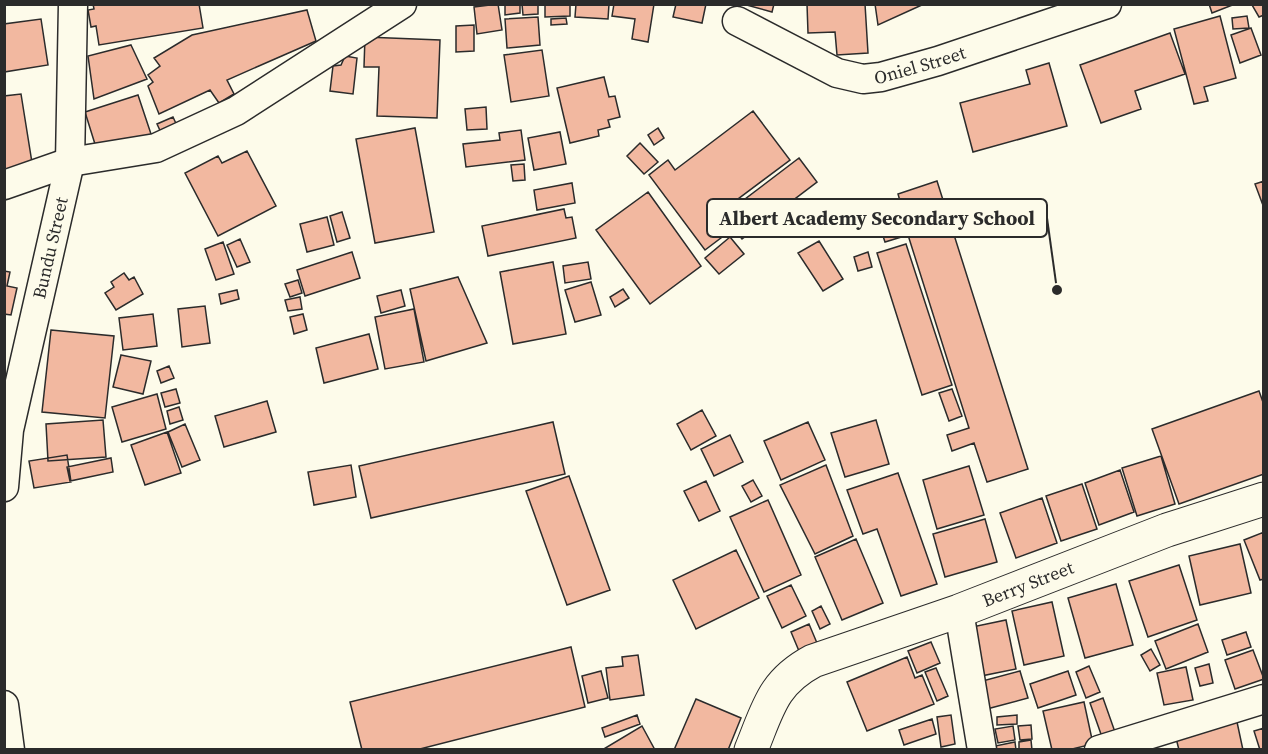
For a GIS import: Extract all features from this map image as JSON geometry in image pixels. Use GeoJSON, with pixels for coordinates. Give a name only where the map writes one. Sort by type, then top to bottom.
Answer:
{"type":"FeatureCollection","features":[{"type":"Feature","properties":{"kind":"street","name":"Bundu Street"},"geometry":{"type":"LineString","coordinates":[[4,487],[9,430],[70,162],[74,4]]}},
{"type":"Feature","properties":{"kind":"street"},"geometry":{"type":"LineString","coordinates":[[4,185],[70,162],[156,148],[236,111],[402,4]]}},
{"type":"Feature","properties":{"kind":"street","name":"Oniel Street"},"geometry":{"type":"LineString","coordinates":[[737,21],[837,73],[863,79],[881,77],[938,61],[1067,11],[1107,4]]}},
{"type":"Feature","properties":{"kind":"street","name":"Berry Street"},"geometry":{"type":"LineString","coordinates":[[751,750],[776,691],[795,670],[813,661],[959,611],[1167,530],[1263,499]]}},
{"type":"Feature","properties":{"kind":"street"},"geometry":{"type":"LineString","coordinates":[[959,611],[982,750]]}},
{"type":"Feature","properties":{"kind":"street"},"geometry":{"type":"LineString","coordinates":[[1099,750],[1263,699]]}},
{"type":"Feature","properties":{"kind":"street"},"geometry":{"type":"LineString","coordinates":[[4,705],[10,750]]}},
{"type":"Feature","properties":{"kind":"building"},"geometry":{"type":"Polygon","coordinates":[[[93,4],[199,4],[203,28],[99,45],[96,26],[91,27],[88,10],[94,9],[93,4]]]}},
{"type":"Feature","properties":{"kind":"building"},"geometry":{"type":"Polygon","coordinates":[[[498,4],[502,30],[477,34],[474,7],[498,4]]]}},
{"type":"Feature","properties":{"kind":"building"},"geometry":{"type":"Polygon","coordinates":[[[505,4],[520,4],[520,13],[505,15],[505,4]]]}},
{"type":"Feature","properties":{"kind":"building"},"geometry":{"type":"Polygon","coordinates":[[[522,4],[538,4],[538,14],[523,15],[522,4]]]}},
{"type":"Feature","properties":{"kind":"building"},"geometry":{"type":"Polygon","coordinates":[[[545,4],[570,4],[570,16],[545,17],[545,4]]]}},
{"type":"Feature","properties":{"kind":"building"},"geometry":{"type":"Polygon","coordinates":[[[576,4],[609,4],[608,19],[575,17],[576,4]]]}},
{"type":"Feature","properties":{"kind":"building"},"geometry":{"type":"Polygon","coordinates":[[[614,4],[654,4],[648,42],[632,39],[635,19],[612,16],[614,4]]]}},
{"type":"Feature","properties":{"kind":"building"},"geometry":{"type":"Polygon","coordinates":[[[676,4],[706,4],[702,23],[673,17],[676,4]]]}},
{"type":"Feature","properties":{"kind":"building"},"geometry":{"type":"Polygon","coordinates":[[[743,4],[774,4],[772,12],[743,4]]]}},
{"type":"Feature","properties":{"kind":"building"},"geometry":{"type":"Polygon","coordinates":[[[807,4],[865,4],[868,53],[837,55],[835,32],[808,33],[807,4]]]}},
{"type":"Feature","properties":{"kind":"building"},"geometry":{"type":"Polygon","coordinates":[[[875,4],[924,4],[878,25],[875,4]]]}},
{"type":"Feature","properties":{"kind":"building"},"geometry":{"type":"Polygon","coordinates":[[[1209,4],[1235,4],[1212,13],[1209,4]]]}},
{"type":"Feature","properties":{"kind":"building"},"geometry":{"type":"Polygon","coordinates":[[[1264,4],[1264,15],[1259,17],[1252,5],[1264,4]]]}},
{"type":"Feature","properties":{"kind":"building"},"geometry":{"type":"Polygon","coordinates":[[[307,10],[316,41],[227,80],[234,94],[219,103],[210,90],[159,114],[148,86],[153,82],[148,75],[160,66],[154,58],[192,35],[307,10]]]}},
{"type":"Feature","properties":{"kind":"building"},"geometry":{"type":"Polygon","coordinates":[[[1220,16],[1236,78],[1204,87],[1208,101],[1194,104],[1174,29],[1220,16]]]}},
{"type":"Feature","properties":{"kind":"building"},"geometry":{"type":"Polygon","coordinates":[[[1247,16],[1249,28],[1233,29],[1232,18],[1247,16]]]}},
{"type":"Feature","properties":{"kind":"building"},"geometry":{"type":"Polygon","coordinates":[[[538,17],[540,45],[507,48],[505,19],[538,17]]]}},
{"type":"Feature","properties":{"kind":"building"},"geometry":{"type":"Polygon","coordinates":[[[566,18],[567,24],[551,25],[551,19],[566,18]]]}},
{"type":"Feature","properties":{"kind":"building"},"geometry":{"type":"Polygon","coordinates":[[[41,19],[48,65],[4,72],[4,24],[41,19]]]}},
{"type":"Feature","properties":{"kind":"building"},"geometry":{"type":"Polygon","coordinates":[[[474,25],[474,51],[456,52],[456,26],[474,25]]]}},
{"type":"Feature","properties":{"kind":"building"},"geometry":{"type":"Polygon","coordinates":[[[1251,28],[1261,55],[1240,63],[1231,35],[1251,28]]]}},
{"type":"Feature","properties":{"kind":"building"},"geometry":{"type":"Polygon","coordinates":[[[1170,33],[1185,74],[1135,91],[1141,109],[1101,123],[1080,65],[1170,33]]]}},
{"type":"Feature","properties":{"kind":"building"},"geometry":{"type":"Polygon","coordinates":[[[365,37],[440,40],[437,118],[377,116],[379,67],[364,67],[365,37]]]}},
{"type":"Feature","properties":{"kind":"building"},"geometry":{"type":"Polygon","coordinates":[[[131,45],[147,79],[94,99],[88,56],[131,45]]]}},
{"type":"Feature","properties":{"kind":"building"},"geometry":{"type":"Polygon","coordinates":[[[542,50],[549,96],[511,102],[504,55],[542,50]]]}},
{"type":"Feature","properties":{"kind":"building"},"geometry":{"type":"Polygon","coordinates":[[[345,56],[357,58],[353,94],[330,91],[333,66],[341,65],[345,56]]]}},
{"type":"Feature","properties":{"kind":"building"},"geometry":{"type":"Polygon","coordinates":[[[1049,63],[1067,126],[973,152],[960,103],[1030,84],[1026,70],[1049,63]]]}},
{"type":"Feature","properties":{"kind":"building"},"geometry":{"type":"Polygon","coordinates":[[[604,77],[609,97],[615,96],[620,117],[608,120],[610,127],[598,130],[599,136],[570,143],[557,88],[604,77]]]}},
{"type":"Feature","properties":{"kind":"building"},"geometry":{"type":"Polygon","coordinates":[[[21,94],[33,169],[4,174],[4,96],[21,94]]]}},
{"type":"Feature","properties":{"kind":"building"},"geometry":{"type":"Polygon","coordinates":[[[138,95],[153,140],[99,157],[85,112],[138,95]]]}},
{"type":"Feature","properties":{"kind":"building"},"geometry":{"type":"Polygon","coordinates":[[[486,107],[487,129],[467,130],[465,109],[486,107]]]}},
{"type":"Feature","properties":{"kind":"building"},"geometry":{"type":"Polygon","coordinates":[[[753,111],[790,160],[718,214],[730,231],[705,250],[649,175],[668,160],[675,170],[753,111]]]}},
{"type":"Feature","properties":{"kind":"building"},"geometry":{"type":"Polygon","coordinates":[[[173,117],[179,130],[163,137],[157,124],[173,117]]]}},
{"type":"Feature","properties":{"kind":"building"},"geometry":{"type":"Polygon","coordinates":[[[415,128],[434,232],[375,243],[356,139],[415,128]]]}},
{"type":"Feature","properties":{"kind":"building"},"geometry":{"type":"Polygon","coordinates":[[[658,128],[664,138],[654,145],[648,135],[658,128]]]}},
{"type":"Feature","properties":{"kind":"building"},"geometry":{"type":"Polygon","coordinates":[[[521,130],[525,160],[466,167],[463,144],[500,140],[499,133],[521,130]]]}},
{"type":"Feature","properties":{"kind":"building"},"geometry":{"type":"Polygon","coordinates":[[[560,132],[566,164],[534,170],[528,138],[560,132]]]}},
{"type":"Feature","properties":{"kind":"building"},"geometry":{"type":"Polygon","coordinates":[[[640,143],[658,162],[644,174],[627,156],[640,143]]]}},
{"type":"Feature","properties":{"kind":"building"},"geometry":{"type":"Polygon","coordinates":[[[247,151],[276,206],[218,236],[185,173],[218,156],[222,163],[247,151]]]}},
{"type":"Feature","properties":{"kind":"building"},"geometry":{"type":"Polygon","coordinates":[[[799,158],[817,182],[742,239],[724,215],[799,158]]]}},
{"type":"Feature","properties":{"kind":"building"},"geometry":{"type":"Polygon","coordinates":[[[524,164],[525,180],[513,181],[511,165],[524,164]]]}},
{"type":"Feature","properties":{"kind":"building"},"geometry":{"type":"Polygon","coordinates":[[[937,181],[1028,469],[987,482],[974,443],[952,451],[947,435],[969,428],[908,235],[885,242],[879,224],[904,215],[898,194],[937,181]]]}},
{"type":"Feature","properties":{"kind":"building"},"geometry":{"type":"Polygon","coordinates":[[[1264,181],[1264,208],[1255,184],[1264,181]]]}},
{"type":"Feature","properties":{"kind":"building"},"geometry":{"type":"Polygon","coordinates":[[[572,183],[575,203],[537,210],[534,190],[572,183]]]}},
{"type":"Feature","properties":{"kind":"building"},"geometry":{"type":"Polygon","coordinates":[[[648,192],[701,266],[650,304],[596,230],[648,192]]]}},
{"type":"Feature","properties":{"kind":"building"},"geometry":{"type":"Polygon","coordinates":[[[564,209],[566,218],[572,217],[576,238],[488,256],[482,226],[564,209]]]}},
{"type":"Feature","properties":{"kind":"building"},"geometry":{"type":"Polygon","coordinates":[[[342,212],[350,238],[337,242],[330,216],[342,212]]]}},
{"type":"Feature","properties":{"kind":"building"},"geometry":{"type":"Polygon","coordinates":[[[327,217],[334,245],[307,252],[300,224],[327,217]]]}},
{"type":"Feature","properties":{"kind":"building"},"geometry":{"type":"Polygon","coordinates":[[[730,237],[744,254],[719,274],[705,258],[730,237]]]}},
{"type":"Feature","properties":{"kind":"building"},"geometry":{"type":"Polygon","coordinates":[[[240,239],[250,262],[237,267],[227,245],[240,239]]]}},
{"type":"Feature","properties":{"kind":"building"},"geometry":{"type":"Polygon","coordinates":[[[819,241],[843,279],[823,291],[798,253],[819,241]]]}},
{"type":"Feature","properties":{"kind":"building"},"geometry":{"type":"Polygon","coordinates":[[[223,242],[234,274],[216,280],[205,249],[223,242]]]}},
{"type":"Feature","properties":{"kind":"building"},"geometry":{"type":"Polygon","coordinates":[[[906,244],[952,385],[922,395],[877,253],[906,244]]]}},
{"type":"Feature","properties":{"kind":"building"},"geometry":{"type":"Polygon","coordinates":[[[352,252],[360,278],[305,296],[297,270],[352,252]]]}},
{"type":"Feature","properties":{"kind":"building"},"geometry":{"type":"Polygon","coordinates":[[[868,252],[872,267],[858,271],[854,257],[868,252]]]}},
{"type":"Feature","properties":{"kind":"building"},"geometry":{"type":"Polygon","coordinates":[[[553,262],[566,334],[513,344],[500,272],[553,262]]]}},
{"type":"Feature","properties":{"kind":"building"},"geometry":{"type":"Polygon","coordinates":[[[588,262],[591,279],[565,283],[563,266],[588,262]]]}},
{"type":"Feature","properties":{"kind":"building"},"geometry":{"type":"Polygon","coordinates":[[[4,271],[10,272],[7,286],[17,288],[11,315],[4,314],[4,271]]]}},
{"type":"Feature","properties":{"kind":"building"},"geometry":{"type":"Polygon","coordinates":[[[124,273],[129,280],[134,277],[143,294],[116,310],[105,293],[114,287],[111,282],[124,273]]]}},
{"type":"Feature","properties":{"kind":"building"},"geometry":{"type":"Polygon","coordinates":[[[458,277],[487,343],[426,361],[410,289],[458,277]]]}},
{"type":"Feature","properties":{"kind":"building"},"geometry":{"type":"Polygon","coordinates":[[[298,280],[302,293],[290,297],[285,284],[298,280]]]}},
{"type":"Feature","properties":{"kind":"building"},"geometry":{"type":"Polygon","coordinates":[[[591,282],[601,315],[575,322],[565,290],[591,282]]]}},
{"type":"Feature","properties":{"kind":"building"},"geometry":{"type":"Polygon","coordinates":[[[623,289],[629,298],[615,307],[610,297],[623,289]]]}},
{"type":"Feature","properties":{"kind":"building"},"geometry":{"type":"Polygon","coordinates":[[[237,290],[239,299],[221,304],[219,294],[237,290]]]}},
{"type":"Feature","properties":{"kind":"building"},"geometry":{"type":"Polygon","coordinates":[[[401,290],[405,306],[381,313],[377,296],[401,290]]]}},
{"type":"Feature","properties":{"kind":"building"},"geometry":{"type":"Polygon","coordinates":[[[300,297],[302,309],[288,311],[285,300],[300,297]]]}},
{"type":"Feature","properties":{"kind":"building"},"geometry":{"type":"Polygon","coordinates":[[[205,306],[210,343],[182,347],[178,309],[205,306]]]}},
{"type":"Feature","properties":{"kind":"building"},"geometry":{"type":"Polygon","coordinates":[[[414,309],[424,362],[385,369],[375,317],[414,309]]]}},
{"type":"Feature","properties":{"kind":"building"},"geometry":{"type":"Polygon","coordinates":[[[153,314],[157,346],[123,350],[119,318],[153,314]]]}},
{"type":"Feature","properties":{"kind":"building"},"geometry":{"type":"Polygon","coordinates":[[[303,314],[307,330],[294,334],[290,317],[303,314]]]}},
{"type":"Feature","properties":{"kind":"building"},"geometry":{"type":"Polygon","coordinates":[[[51,330],[114,336],[105,418],[42,412],[51,330]]]}},
{"type":"Feature","properties":{"kind":"building"},"geometry":{"type":"Polygon","coordinates":[[[369,334],[378,369],[324,383],[316,348],[369,334]]]}},
{"type":"Feature","properties":{"kind":"building"},"geometry":{"type":"Polygon","coordinates":[[[121,355],[151,361],[143,394],[113,387],[121,355]]]}},
{"type":"Feature","properties":{"kind":"building"},"geometry":{"type":"Polygon","coordinates":[[[169,366],[174,378],[161,383],[157,371],[169,366]]]}},
{"type":"Feature","properties":{"kind":"building"},"geometry":{"type":"Polygon","coordinates":[[[176,389],[180,403],[165,407],[161,393],[176,389]]]}},
{"type":"Feature","properties":{"kind":"building"},"geometry":{"type":"Polygon","coordinates":[[[952,389],[962,416],[949,421],[939,393],[952,389]]]}},
{"type":"Feature","properties":{"kind":"building"},"geometry":{"type":"Polygon","coordinates":[[[1259,391],[1264,405],[1264,474],[1179,504],[1152,429],[1259,391]]]}},
{"type":"Feature","properties":{"kind":"building"},"geometry":{"type":"Polygon","coordinates":[[[157,394],[166,429],[122,442],[112,407],[157,394]]]}},
{"type":"Feature","properties":{"kind":"building"},"geometry":{"type":"Polygon","coordinates":[[[267,401],[276,432],[224,447],[215,416],[267,401]]]}},
{"type":"Feature","properties":{"kind":"building"},"geometry":{"type":"Polygon","coordinates":[[[179,407],[183,420],[170,424],[167,411],[179,407]]]}},
{"type":"Feature","properties":{"kind":"building"},"geometry":{"type":"Polygon","coordinates":[[[702,410],[716,436],[691,450],[677,424],[702,410]]]}},
{"type":"Feature","properties":{"kind":"building"},"geometry":{"type":"Polygon","coordinates":[[[103,420],[106,457],[48,461],[46,424],[103,420]]]}},
{"type":"Feature","properties":{"kind":"building"},"geometry":{"type":"Polygon","coordinates":[[[876,420],[889,464],[845,477],[831,433],[876,420]]]}},
{"type":"Feature","properties":{"kind":"building"},"geometry":{"type":"Polygon","coordinates":[[[553,422],[565,474],[371,518],[359,466],[553,422]]]}},
{"type":"Feature","properties":{"kind":"building"},"geometry":{"type":"Polygon","coordinates":[[[808,422],[825,460],[781,480],[764,441],[808,422]]]}},
{"type":"Feature","properties":{"kind":"building"},"geometry":{"type":"Polygon","coordinates":[[[185,424],[200,460],[182,467],[168,432],[185,424]]]}},
{"type":"Feature","properties":{"kind":"building"},"geometry":{"type":"Polygon","coordinates":[[[167,432],[181,473],[145,485],[131,445],[167,432]]]}},
{"type":"Feature","properties":{"kind":"building"},"geometry":{"type":"Polygon","coordinates":[[[730,435],[743,462],[714,476],[701,449],[730,435]]]}},
{"type":"Feature","properties":{"kind":"building"},"geometry":{"type":"Polygon","coordinates":[[[67,455],[71,482],[34,488],[29,461],[67,455]]]}},
{"type":"Feature","properties":{"kind":"building"},"geometry":{"type":"Polygon","coordinates":[[[1161,456],[1175,504],[1137,516],[1122,468],[1161,456]]]}},
{"type":"Feature","properties":{"kind":"building"},"geometry":{"type":"Polygon","coordinates":[[[111,458],[113,472],[70,481],[67,467],[111,458]]]}},
{"type":"Feature","properties":{"kind":"building"},"geometry":{"type":"Polygon","coordinates":[[[351,465],[356,497],[314,505],[308,472],[351,465]]]}},
{"type":"Feature","properties":{"kind":"building"},"geometry":{"type":"Polygon","coordinates":[[[826,465],[853,536],[815,554],[780,485],[826,465]]]}},
{"type":"Feature","properties":{"kind":"building"},"geometry":{"type":"Polygon","coordinates":[[[969,466],[984,515],[937,529],[923,480],[969,466]]]}},
{"type":"Feature","properties":{"kind":"building"},"geometry":{"type":"Polygon","coordinates":[[[1120,470],[1134,512],[1099,525],[1085,483],[1120,470]]]}},
{"type":"Feature","properties":{"kind":"building"},"geometry":{"type":"Polygon","coordinates":[[[898,473],[937,584],[901,596],[877,529],[863,534],[847,490],[898,473]]]}},
{"type":"Feature","properties":{"kind":"building"},"geometry":{"type":"Polygon","coordinates":[[[569,476],[610,590],[567,605],[526,491],[569,476]]]}},
{"type":"Feature","properties":{"kind":"building"},"geometry":{"type":"Polygon","coordinates":[[[753,480],[762,496],[751,502],[742,486],[753,480]]]}},
{"type":"Feature","properties":{"kind":"building"},"geometry":{"type":"Polygon","coordinates":[[[706,481],[720,511],[699,521],[684,491],[706,481]]]}},
{"type":"Feature","properties":{"kind":"building"},"geometry":{"type":"Polygon","coordinates":[[[1082,484],[1097,529],[1061,541],[1046,496],[1082,484]]]}},
{"type":"Feature","properties":{"kind":"building"},"geometry":{"type":"Polygon","coordinates":[[[1042,498],[1057,543],[1016,558],[1000,513],[1042,498]]]}},
{"type":"Feature","properties":{"kind":"building"},"geometry":{"type":"Polygon","coordinates":[[[768,500],[801,575],[764,592],[730,517],[768,500]]]}},
{"type":"Feature","properties":{"kind":"building"},"geometry":{"type":"Polygon","coordinates":[[[985,519],[997,562],[945,577],[933,534],[985,519]]]}},
{"type":"Feature","properties":{"kind":"building"},"geometry":{"type":"Polygon","coordinates":[[[1264,532],[1264,579],[1260,580],[1244,540],[1264,532]]]}},
{"type":"Feature","properties":{"kind":"building"},"geometry":{"type":"Polygon","coordinates":[[[856,539],[883,603],[842,620],[815,557],[856,539]]]}},
{"type":"Feature","properties":{"kind":"building"},"geometry":{"type":"Polygon","coordinates":[[[1240,544],[1251,593],[1200,605],[1189,556],[1240,544]]]}},
{"type":"Feature","properties":{"kind":"building"},"geometry":{"type":"Polygon","coordinates":[[[736,550],[759,598],[696,629],[673,580],[736,550]]]}},
{"type":"Feature","properties":{"kind":"building"},"geometry":{"type":"Polygon","coordinates":[[[1179,565],[1197,620],[1148,637],[1129,581],[1179,565]]]}},
{"type":"Feature","properties":{"kind":"building"},"geometry":{"type":"Polygon","coordinates":[[[1116,584],[1133,645],[1085,658],[1068,598],[1116,584]]]}},
{"type":"Feature","properties":{"kind":"building"},"geometry":{"type":"Polygon","coordinates":[[[791,585],[806,616],[782,628],[767,596],[791,585]]]}},
{"type":"Feature","properties":{"kind":"building"},"geometry":{"type":"Polygon","coordinates":[[[1052,602],[1064,656],[1024,665],[1012,611],[1052,602]]]}},
{"type":"Feature","properties":{"kind":"building"},"geometry":{"type":"Polygon","coordinates":[[[821,606],[830,624],[820,629],[812,611],[821,606]]]}},
{"type":"Feature","properties":{"kind":"building"},"geometry":{"type":"Polygon","coordinates":[[[1006,620],[1016,669],[981,676],[972,627],[1006,620]]]}},
{"type":"Feature","properties":{"kind":"building"},"geometry":{"type":"Polygon","coordinates":[[[809,624],[817,643],[799,651],[791,632],[809,624]]]}},
{"type":"Feature","properties":{"kind":"building"},"geometry":{"type":"Polygon","coordinates":[[[1198,624],[1208,652],[1166,669],[1155,641],[1198,624]]]}},
{"type":"Feature","properties":{"kind":"building"},"geometry":{"type":"Polygon","coordinates":[[[1246,632],[1251,647],[1227,655],[1222,640],[1246,632]]]}},
{"type":"Feature","properties":{"kind":"building"},"geometry":{"type":"Polygon","coordinates":[[[931,642],[940,663],[917,673],[908,651],[931,642]]]}},
{"type":"Feature","properties":{"kind":"building"},"geometry":{"type":"Polygon","coordinates":[[[571,647],[585,707],[416,750],[362,750],[350,702],[571,647]]]}},
{"type":"Feature","properties":{"kind":"building"},"geometry":{"type":"Polygon","coordinates":[[[1151,649],[1160,665],[1150,671],[1141,655],[1151,649]]]}},
{"type":"Feature","properties":{"kind":"building"},"geometry":{"type":"Polygon","coordinates":[[[1253,650],[1264,679],[1235,689],[1225,660],[1253,650]]]}},
{"type":"Feature","properties":{"kind":"building"},"geometry":{"type":"Polygon","coordinates":[[[638,655],[644,695],[610,700],[606,668],[623,666],[622,657],[638,655]]]}},
{"type":"Feature","properties":{"kind":"building"},"geometry":{"type":"Polygon","coordinates":[[[907,657],[915,678],[922,675],[934,704],[867,731],[847,682],[907,657]]]}},
{"type":"Feature","properties":{"kind":"building"},"geometry":{"type":"Polygon","coordinates":[[[1209,664],[1213,683],[1200,686],[1195,668],[1209,664]]]}},
{"type":"Feature","properties":{"kind":"building"},"geometry":{"type":"Polygon","coordinates":[[[1089,666],[1100,692],[1086,698],[1076,672],[1089,666]]]}},
{"type":"Feature","properties":{"kind":"building"},"geometry":{"type":"Polygon","coordinates":[[[1186,667],[1193,700],[1164,705],[1157,673],[1186,667]]]}},
{"type":"Feature","properties":{"kind":"building"},"geometry":{"type":"Polygon","coordinates":[[[936,668],[948,696],[937,701],[925,672],[936,668]]]}},
{"type":"Feature","properties":{"kind":"building"},"geometry":{"type":"Polygon","coordinates":[[[601,671],[608,698],[588,703],[582,676],[601,671]]]}},
{"type":"Feature","properties":{"kind":"building"},"geometry":{"type":"Polygon","coordinates":[[[1020,671],[1028,698],[983,710],[975,683],[1020,671]]]}},
{"type":"Feature","properties":{"kind":"building"},"geometry":{"type":"Polygon","coordinates":[[[1068,671],[1076,695],[1038,708],[1030,684],[1068,671]]]}},
{"type":"Feature","properties":{"kind":"building"},"geometry":{"type":"Polygon","coordinates":[[[1103,698],[1115,732],[1102,737],[1090,703],[1103,698]]]}},
{"type":"Feature","properties":{"kind":"building"},"geometry":{"type":"Polygon","coordinates":[[[696,699],[741,718],[728,750],[674,750],[696,699]]]}},
{"type":"Feature","properties":{"kind":"building"},"geometry":{"type":"Polygon","coordinates":[[[1084,702],[1093,744],[1068,750],[1052,750],[1043,711],[1084,702]]]}},
{"type":"Feature","properties":{"kind":"building"},"geometry":{"type":"Polygon","coordinates":[[[637,715],[640,724],[605,737],[602,728],[637,715]]]}},
{"type":"Feature","properties":{"kind":"building"},"geometry":{"type":"Polygon","coordinates":[[[951,715],[955,744],[941,747],[937,717],[951,715]]]}},
{"type":"Feature","properties":{"kind":"building"},"geometry":{"type":"Polygon","coordinates":[[[1017,715],[1017,724],[997,725],[997,717],[1017,715]]]}},
{"type":"Feature","properties":{"kind":"building"},"geometry":{"type":"Polygon","coordinates":[[[932,719],[936,734],[904,745],[899,730],[932,719]]]}},
{"type":"Feature","properties":{"kind":"building"},"geometry":{"type":"Polygon","coordinates":[[[1237,722],[1243,750],[1179,750],[1176,738],[1237,722]]]}},
{"type":"Feature","properties":{"kind":"building"},"geometry":{"type":"Polygon","coordinates":[[[1031,725],[1032,739],[1020,740],[1018,726],[1031,725]]]}},
{"type":"Feature","properties":{"kind":"building"},"geometry":{"type":"Polygon","coordinates":[[[642,726],[655,750],[602,750],[642,726]]]}},
{"type":"Feature","properties":{"kind":"building"},"geometry":{"type":"Polygon","coordinates":[[[1013,726],[1015,740],[998,743],[995,729],[1013,726]]]}},
{"type":"Feature","properties":{"kind":"building"},"geometry":{"type":"Polygon","coordinates":[[[1264,728],[1264,750],[1260,750],[1254,731],[1264,728]]]}},
{"type":"Feature","properties":{"kind":"building"},"geometry":{"type":"Polygon","coordinates":[[[1031,740],[1032,750],[1019,750],[1019,742],[1031,740]]]}},
{"type":"Feature","properties":{"kind":"building"},"geometry":{"type":"Polygon","coordinates":[[[1015,742],[1016,750],[995,750],[995,746],[1015,742]]]}},
{"type":"Feature","properties":{"kind":"place","name":"Albert Academy Secondary School"},"geometry":{"type":"Point","coordinates":[1057,290]}}]}
